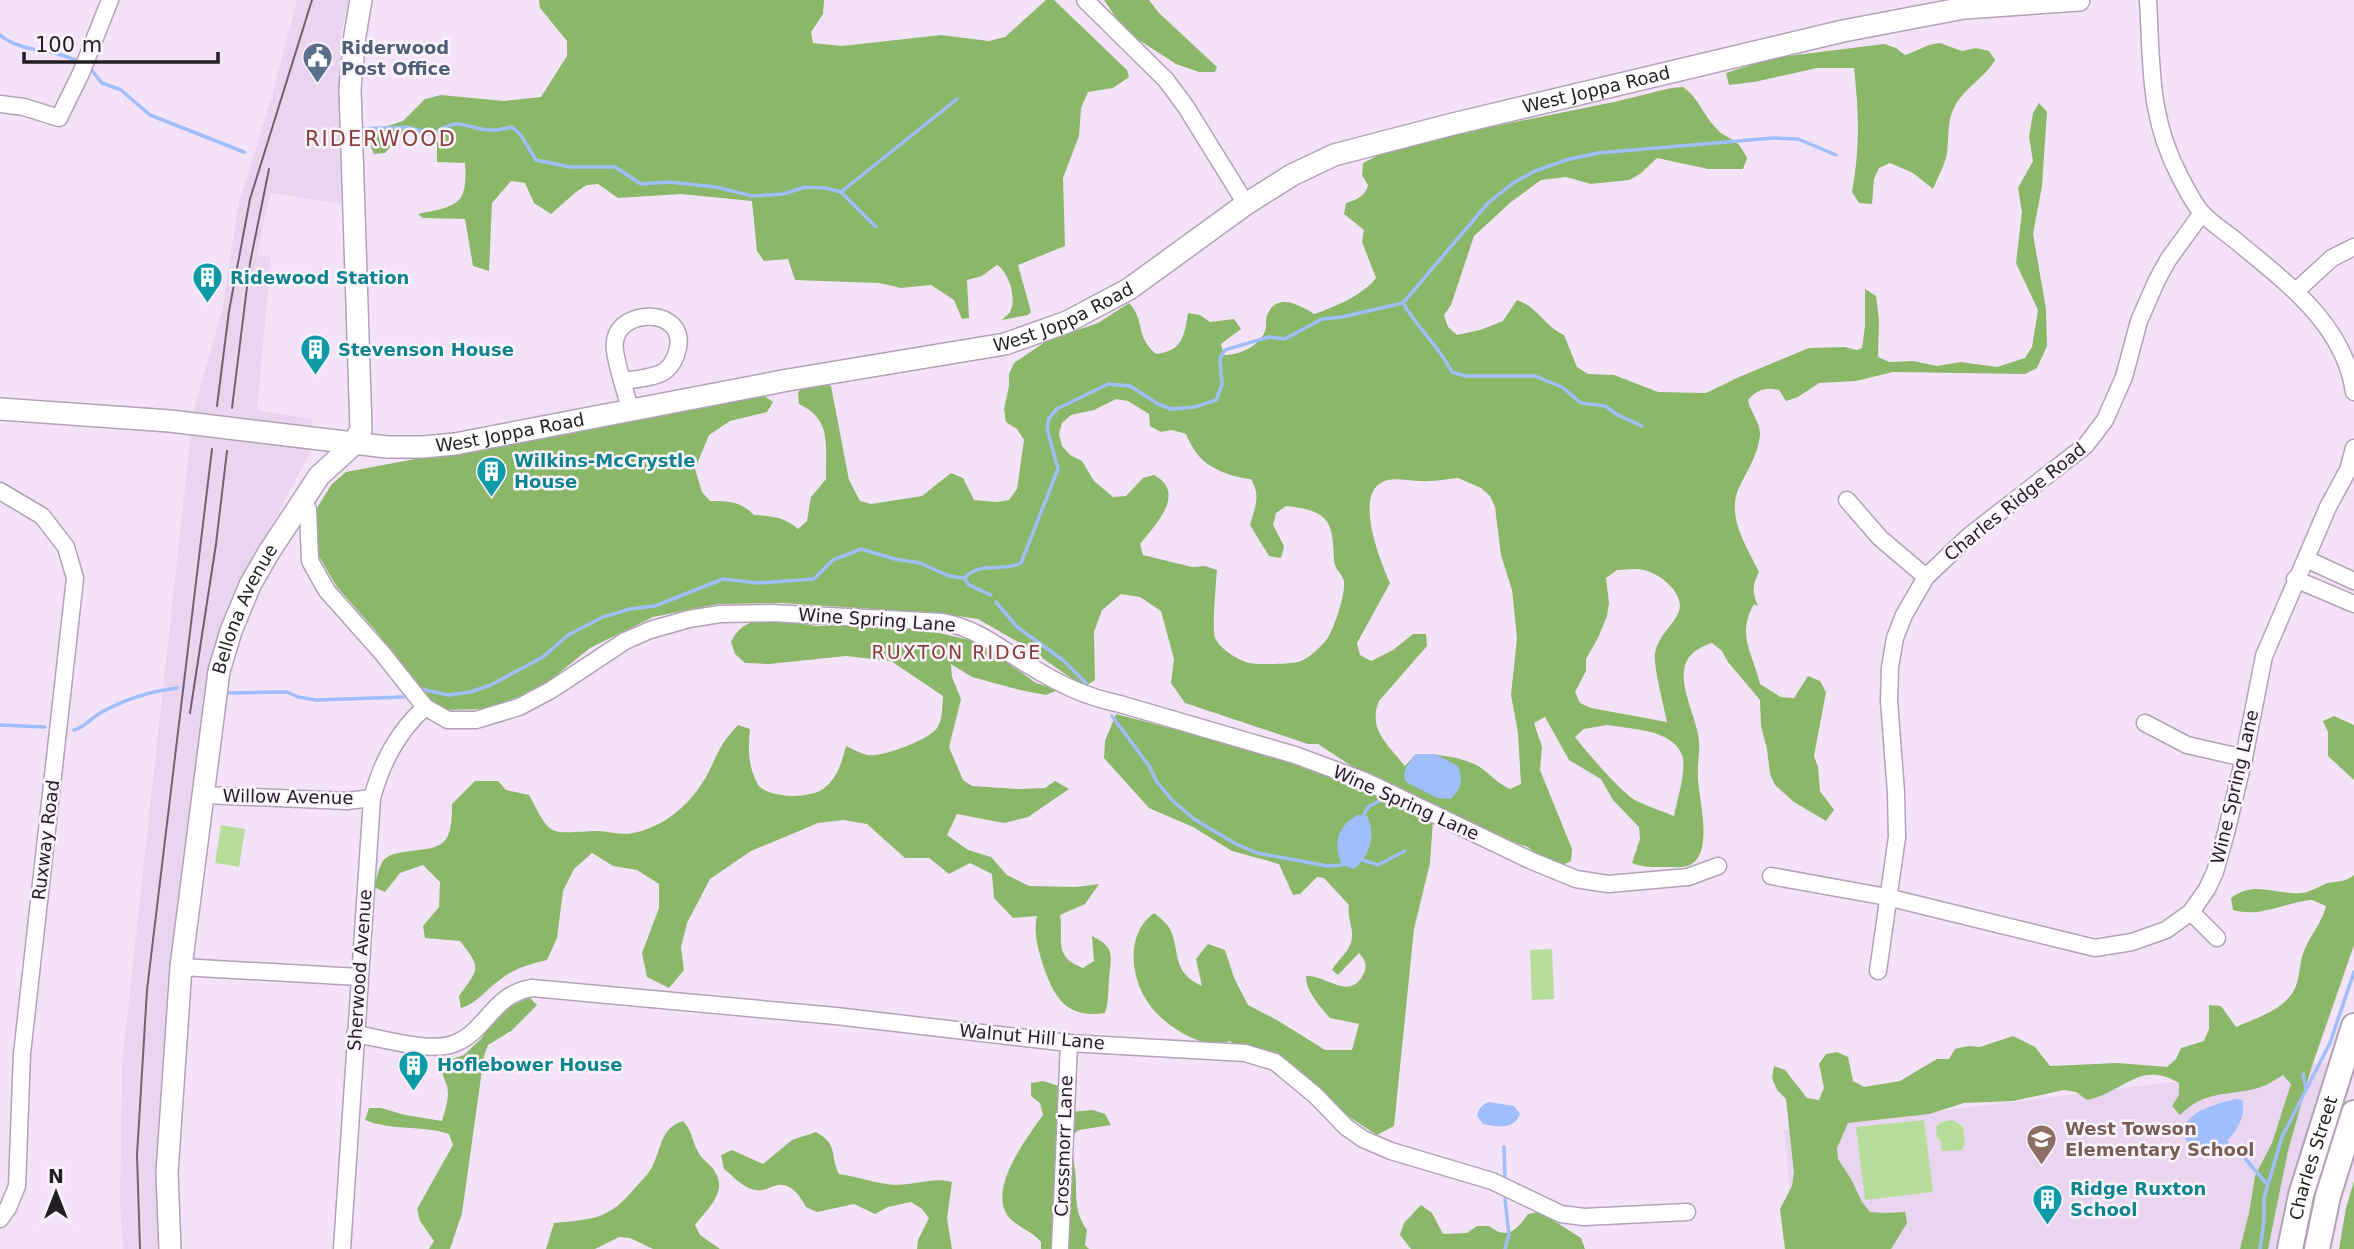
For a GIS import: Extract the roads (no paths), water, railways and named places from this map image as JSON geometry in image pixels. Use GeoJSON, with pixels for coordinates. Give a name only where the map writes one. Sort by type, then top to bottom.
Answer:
{"type":"FeatureCollection","features":[{"type":"Feature","properties":{"kind":"main road","name":"Charles Street"},"geometry":{"type":"LineString","coordinates":[[2290,1249],[2301,1195],[2354,1026]]}},
{"type":"Feature","properties":{"kind":"main road","name":"Charles Street"},"geometry":{"type":"LineString","coordinates":[[2317,1249],[2328,1196],[2354,1113]]}},
{"type":"Feature","properties":{"kind":"street"},"geometry":{"type":"LineString","coordinates":[[0,104],[24,107],[59,118],[84,66],[110,0]]}},
{"type":"Feature","properties":{"kind":"street"},"geometry":{"type":"LineString","coordinates":[[354,444],[361,429],[350,89],[361,0]]}},
{"type":"Feature","properties":{"kind":"street"},"geometry":{"type":"LineString","coordinates":[[1085,0],[1166,80],[1186,107],[1246,204]]}},
{"type":"Feature","properties":{"kind":"street","name":"West Joppa Road"},"geometry":{"type":"LineString","coordinates":[[0,409],[170,421],[354,444],[422,447],[454,444],[876,364],[980,349],[1022,339],[1067,322],[1129,289],[1246,204],[1292,175],[1334,155],[1843,31],[1964,8],[2080,0]]}},
{"type":"Feature","properties":{"kind":"street"},"geometry":{"type":"LineString","coordinates":[[2148,0],[2152,86],[2158,123],[2171,161],[2202,213],[2296,291],[2314,310],[2336,341],[2346,361],[2354,392]]}},
{"type":"Feature","properties":{"kind":"street","name":"Charles Ridge Road"},"geometry":{"type":"LineString","coordinates":[[1878,971],[1897,837],[1889,701],[1890,667],[1895,638],[1926,577],[1969,536],[2086,445],[2105,420],[2124,377],[2139,321],[2157,280],[2202,213]]}},
{"type":"Feature","properties":{"kind":"street"},"geometry":{"type":"LineString","coordinates":[[2296,291],[2332,258],[2354,247]]}},
{"type":"Feature","properties":{"kind":"street"},"geometry":{"type":"LineString","coordinates":[[623,382],[665,370],[676,359],[679,343],[674,326],[663,317],[641,316],[618,331],[614,344],[623,382],[630,409]]}},
{"type":"Feature","properties":{"kind":"street","name":"Bellona Avenue"},"geometry":{"type":"LineString","coordinates":[[170,1249],[167,1174],[181,967],[219,671],[231,631],[250,585],[319,476],[354,444]]}},
{"type":"Feature","properties":{"kind":"street","name":"Wine Spring Lane"},"geometry":{"type":"LineString","coordinates":[[1771,876],[1887,897],[2095,948],[2150,937],[2166,930],[2191,912],[2215,872],[2244,758],[2264,656],[2295,579],[2348,470],[2354,448]]}},
{"type":"Feature","properties":{"kind":"street","name":"Ruxway Road"},"geometry":{"type":"LineString","coordinates":[[0,491],[42,516],[65,547],[75,578],[22,1054],[17,1186],[0,1219]]}},
{"type":"Feature","properties":{"kind":"street"},"geometry":{"type":"LineString","coordinates":[[1847,500],[1880,538],[1926,577]]}},
{"type":"Feature","properties":{"kind":"street"},"geometry":{"type":"LineString","coordinates":[[301,501],[308,509],[310,561],[327,591],[383,654],[425,708]]}},
{"type":"Feature","properties":{"kind":"street"},"geometry":{"type":"LineString","coordinates":[[2306,559],[2354,581]]}},
{"type":"Feature","properties":{"kind":"street"},"geometry":{"type":"LineString","coordinates":[[2295,579],[2354,604]]}},
{"type":"Feature","properties":{"kind":"street","name":"Wine Spring Lane"},"geometry":{"type":"LineString","coordinates":[[425,708],[448,720],[476,720],[497,716],[541,696],[625,641],[650,630],[720,614],[834,615],[943,622],[965,626],[987,637],[1028,665],[1091,698],[1269,748],[1365,781],[1532,862],[1576,879],[1608,884],[1688,877],[1718,866]]}},
{"type":"Feature","properties":{"kind":"street","name":"Sherwood Avenue"},"geometry":{"type":"LineString","coordinates":[[342,1249],[372,798],[378,778],[396,740],[425,708]]}},
{"type":"Feature","properties":{"kind":"street"},"geometry":{"type":"LineString","coordinates":[[2145,723],[2188,745],[2244,758]]}},
{"type":"Feature","properties":{"kind":"street","name":"Willow Avenue"},"geometry":{"type":"LineString","coordinates":[[204,795],[347,801],[372,798]]}},
{"type":"Feature","properties":{"kind":"street"},"geometry":{"type":"LineString","coordinates":[[2191,912],[2217,938]]}},
{"type":"Feature","properties":{"kind":"street"},"geometry":{"type":"LineString","coordinates":[[181,967],[359,977]]}},
{"type":"Feature","properties":{"kind":"street","name":"Walnut Hill Lane"},"geometry":{"type":"LineString","coordinates":[[355,1034],[434,1048],[452,1044],[466,1037],[507,996],[518,990],[532,988],[836,1016],[1069,1043],[1245,1053],[1275,1062],[1315,1095],[1346,1127],[1363,1139],[1391,1151],[1492,1181],[1561,1214],[1584,1217],[1687,1212]]}},
{"type":"Feature","properties":{"kind":"street","name":"Crossmorr Lane"},"geometry":{"type":"LineString","coordinates":[[1060,1249],[1069,1043]]}},
{"type":"Feature","properties":{"kind":"water"},"geometry":{"type":"Polygon","coordinates":[[[1416,754],[1435,754],[1458,766],[1460,784],[1451,799],[1437,798],[1406,782],[1405,770],[1416,754]]]}},
{"type":"Feature","properties":{"kind":"water"},"geometry":{"type":"Polygon","coordinates":[[[1358,815],[1367,816],[1371,838],[1364,858],[1354,869],[1342,865],[1337,843],[1341,830],[1358,815]]]}},
{"type":"Feature","properties":{"kind":"water"},"geometry":{"type":"Polygon","coordinates":[[[2242,1100],[2243,1109],[2238,1127],[2226,1142],[2203,1158],[2190,1146],[2184,1135],[2185,1126],[2190,1118],[2210,1106],[2242,1100]]]}},
{"type":"Feature","properties":{"kind":"water"},"geometry":{"type":"Polygon","coordinates":[[[1489,1102],[1514,1106],[1520,1114],[1514,1123],[1509,1125],[1483,1124],[1477,1116],[1482,1105],[1489,1102]]]}},
{"type":"Feature","properties":{"kind":"waterway"},"geometry":{"type":"LineString","coordinates":[[0,35],[21,46],[80,62]]}},
{"type":"Feature","properties":{"kind":"waterway"},"geometry":{"type":"LineString","coordinates":[[89,67],[102,83],[121,90],[150,115],[244,152]]}},
{"type":"Feature","properties":{"kind":"waterway"},"geometry":{"type":"LineString","coordinates":[[841,192],[957,99]]}},
{"type":"Feature","properties":{"kind":"waterway"},"geometry":{"type":"LineString","coordinates":[[360,129],[407,127],[434,135],[450,125],[457,124],[485,130],[512,127],[520,134],[536,160],[570,167],[615,167],[641,184],[668,182],[716,187],[752,196],[783,194],[805,187],[825,188],[841,192],[876,227]]}},
{"type":"Feature","properties":{"kind":"waterway"},"geometry":{"type":"LineString","coordinates":[[964,578],[978,569],[1021,563],[1058,469],[1047,429],[1049,418],[1057,409],[1108,384],[1130,386],[1171,409],[1195,407],[1216,400],[1222,385],[1220,358],[1225,350],[1269,337],[1285,339],[1322,319],[1403,303],[1488,203],[1513,183],[1535,171],[1598,153],[1773,138],[1798,139],[1836,155]]}},
{"type":"Feature","properties":{"kind":"waterway"},"geometry":{"type":"LineString","coordinates":[[1403,303],[1452,372],[1465,376],[1535,376],[1562,387],[1581,403],[1605,406],[1642,426]]}},
{"type":"Feature","properties":{"kind":"waterway"},"geometry":{"type":"LineString","coordinates":[[421,689],[448,695],[471,692],[491,685],[543,657],[568,635],[603,617],[630,609],[655,606],[723,579],[758,583],[814,579],[833,560],[861,549],[920,563],[949,576],[964,578],[969,585],[991,595]]}},
{"type":"Feature","properties":{"kind":"waterway"},"geometry":{"type":"LineString","coordinates":[[996,602],[1017,627],[1063,660],[1086,683]]}},
{"type":"Feature","properties":{"kind":"waterway"},"geometry":{"type":"LineString","coordinates":[[74,730],[119,704],[177,688]]}},
{"type":"Feature","properties":{"kind":"waterway"},"geometry":{"type":"LineString","coordinates":[[225,693],[287,692],[316,700],[403,697]]}},
{"type":"Feature","properties":{"kind":"waterway"},"geometry":{"type":"LineString","coordinates":[[1112,716],[1149,766],[1157,782],[1172,800],[1194,819],[1257,853],[1328,866],[1342,865],[1343,862]]}},
{"type":"Feature","properties":{"kind":"waterway"},"geometry":{"type":"LineString","coordinates":[[0,725],[45,727]]}},
{"type":"Feature","properties":{"kind":"waterway"},"geometry":{"type":"LineString","coordinates":[[1361,820],[1368,807],[1381,800]]}},
{"type":"Feature","properties":{"kind":"waterway"},"geometry":{"type":"LineString","coordinates":[[1363,860],[1378,865],[1405,851]]}},
{"type":"Feature","properties":{"kind":"waterway"},"geometry":{"type":"LineString","coordinates":[[2260,1249],[2264,1198],[2282,1137],[2330,1043],[2354,972]]}},
{"type":"Feature","properties":{"kind":"waterway"},"geometry":{"type":"LineString","coordinates":[[2303,1074],[2306,1089]]}},
{"type":"Feature","properties":{"kind":"waterway"},"geometry":{"type":"LineString","coordinates":[[2226,1142],[2230,1148],[2242,1155],[2267,1184]]}},
{"type":"Feature","properties":{"kind":"waterway"},"geometry":{"type":"LineString","coordinates":[[1504,1147],[1505,1178]]}},
{"type":"Feature","properties":{"kind":"waterway"},"geometry":{"type":"LineString","coordinates":[[1505,1199],[1509,1235],[1505,1249]]}},
{"type":"Feature","properties":{"kind":"tram line"},"geometry":{"type":"LineString","coordinates":[[217,406],[229,311],[250,199],[312,0]]}},
{"type":"Feature","properties":{"kind":"tram line"},"geometry":{"type":"LineString","coordinates":[[232,408],[250,263],[269,169]]}},
{"type":"Feature","properties":{"kind":"tram line"},"geometry":{"type":"LineString","coordinates":[[140,1249],[137,1155],[147,990],[212,449]]}},
{"type":"Feature","properties":{"kind":"tram line"},"geometry":{"type":"LineString","coordinates":[[190,713],[216,544],[227,451]]}},
{"type":"Feature","properties":{"kind":"place","name":"Riderwood Post Office"},"geometry":{"type":"Point","coordinates":[318,85]}},
{"type":"Feature","properties":{"kind":"place","name":"Ridewood Station"},"geometry":{"type":"Point","coordinates":[207,305]}},
{"type":"Feature","properties":{"kind":"place","name":"Stevenson House"},"geometry":{"type":"Point","coordinates":[315,377]}},
{"type":"Feature","properties":{"kind":"place","name":"Wilkins-McCrystle House"},"geometry":{"type":"Point","coordinates":[491,498]}},
{"type":"Feature","properties":{"kind":"place","name":"Hoflebower House"},"geometry":{"type":"Point","coordinates":[414,1092]}},
{"type":"Feature","properties":{"kind":"place","name":"West Towson Elementary School"},"geometry":{"type":"Point","coordinates":[2042,1166]}},
{"type":"Feature","properties":{"kind":"place","name":"Ridge Ruxton School"},"geometry":{"type":"Point","coordinates":[2047,1226]}},
{"type":"Feature","properties":{"kind":"district","name":"RIDERWOOD"},"geometry":{"type":"Point","coordinates":[381,139]}},
{"type":"Feature","properties":{"kind":"district","name":"RUXTON RIDGE"},"geometry":{"type":"Point","coordinates":[957,652]}}]}
